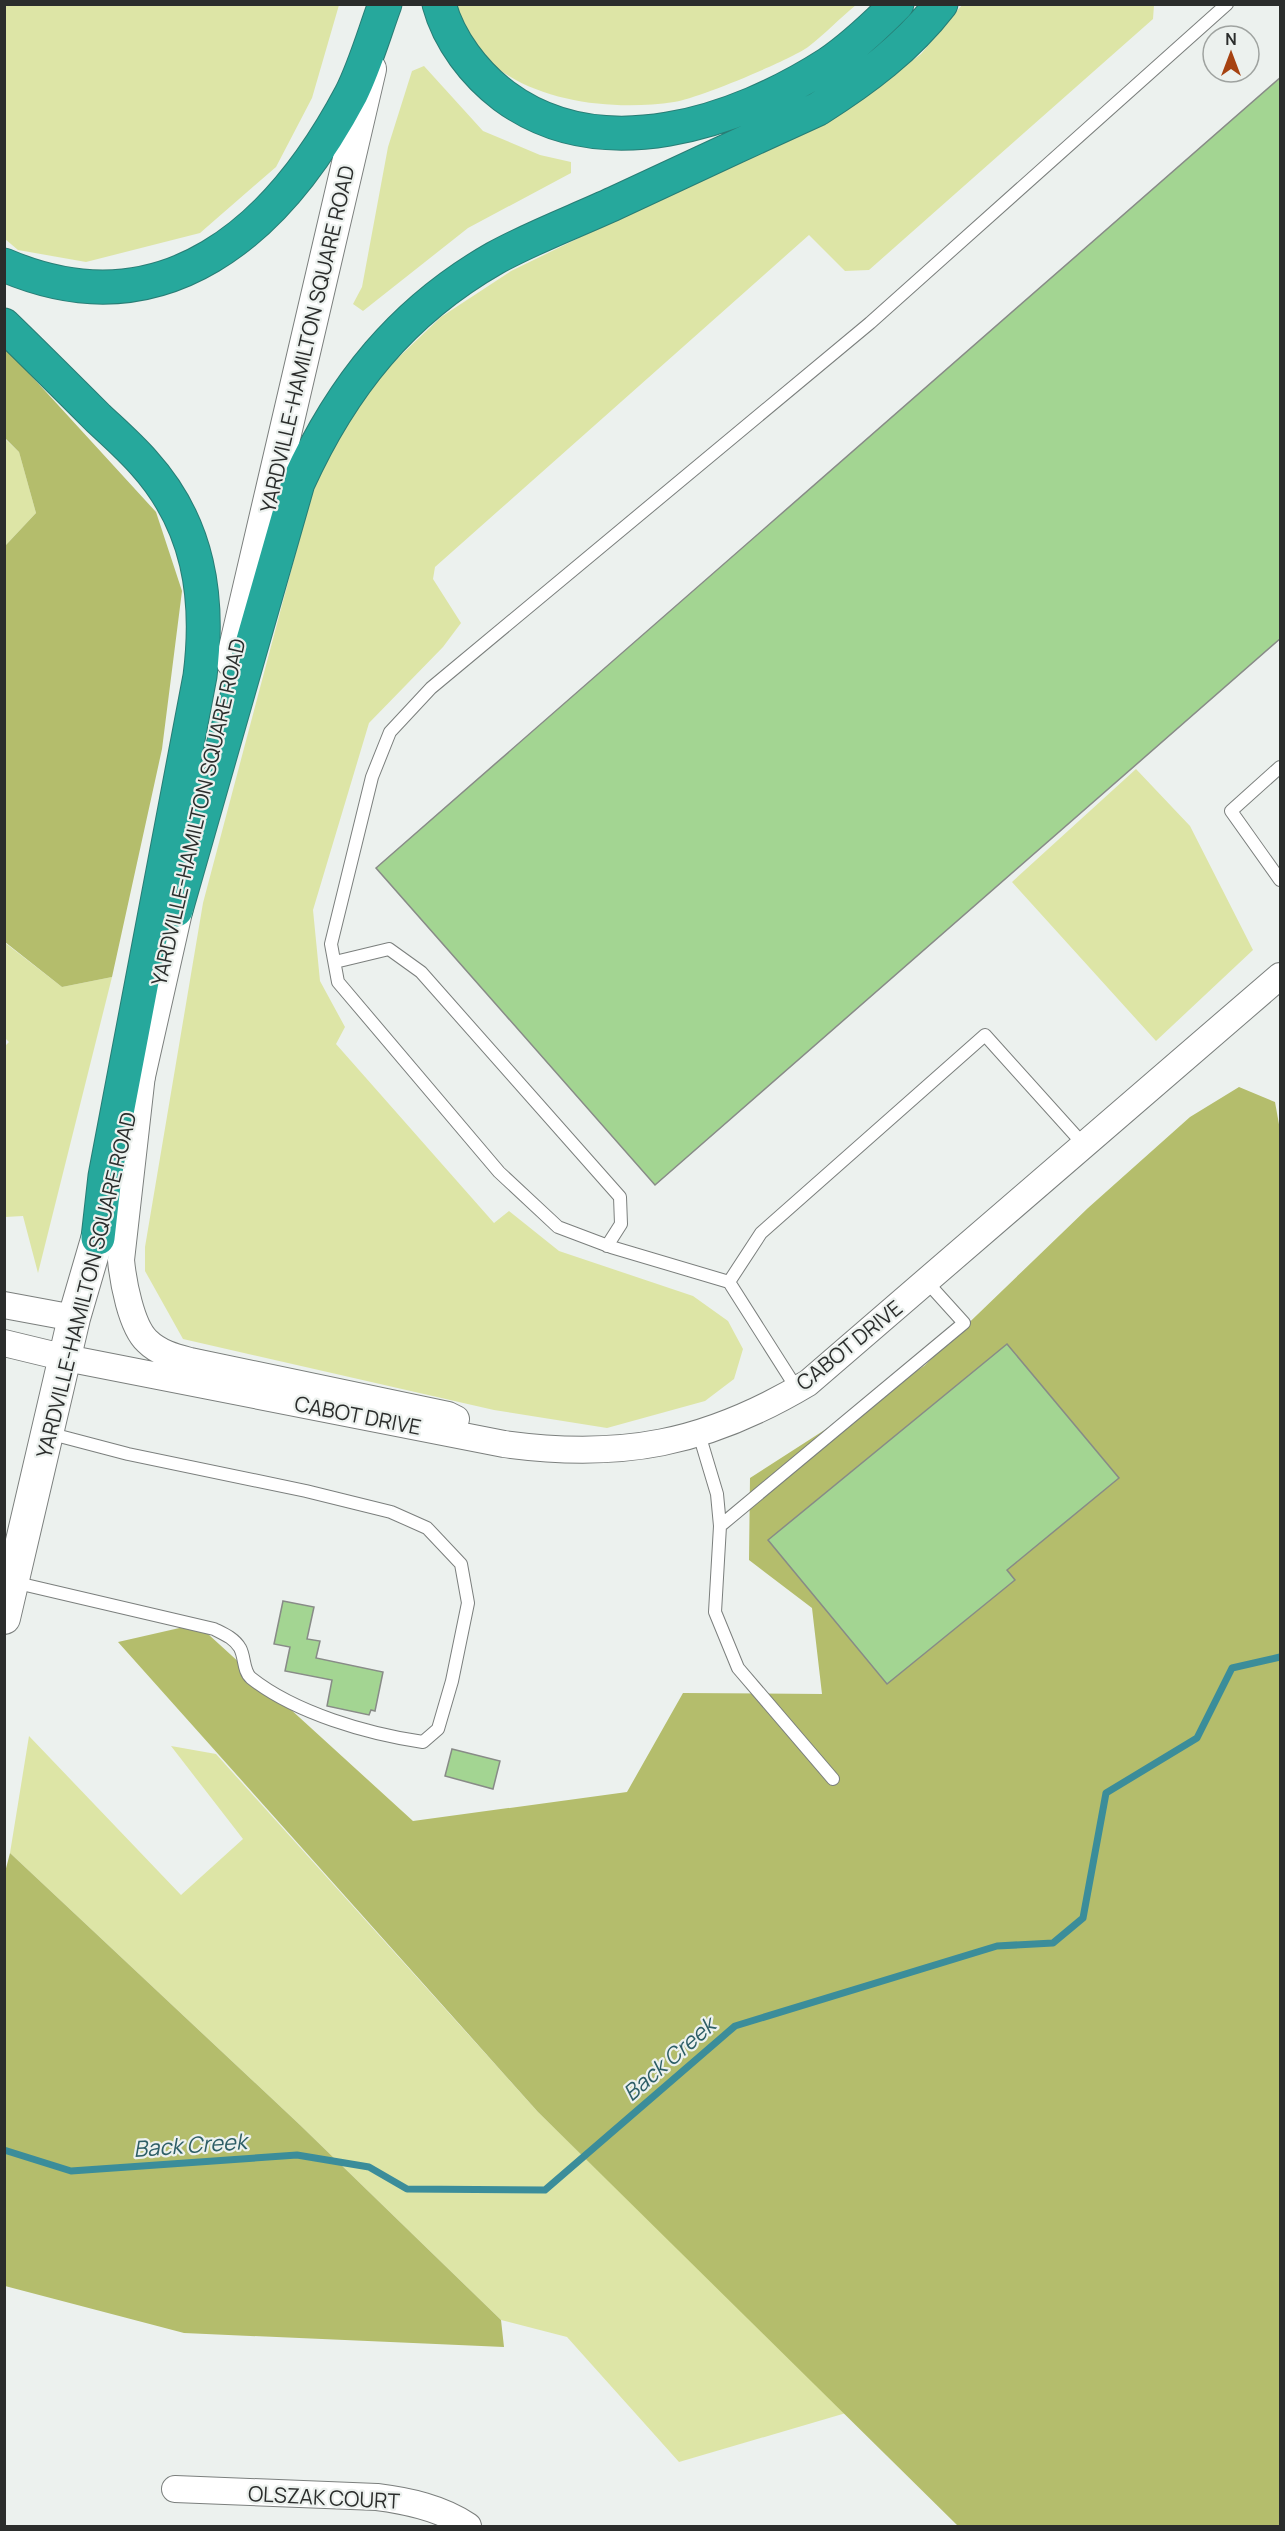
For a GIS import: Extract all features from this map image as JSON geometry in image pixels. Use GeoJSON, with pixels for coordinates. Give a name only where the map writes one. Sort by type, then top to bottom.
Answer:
{"type":"FeatureCollection","features":[{"type":"Feature","properties":{"kind":"highway"},"geometry":{"type":"LineString","coordinates":[[4,265],[35,278],[71,287],[107,289],[144,285],[175,275],[222,251],[264,214],[301,172],[329,133],[352,92],[385,4]]}},
{"type":"Feature","properties":{"kind":"highway"},"geometry":{"type":"LineString","coordinates":[[439,4],[454,40],[471,64],[493,87],[519,107],[551,122],[582,131],[614,134],[692,123],[740,109],[786,88],[830,63],[869,32],[897,4]]}},
{"type":"Feature","properties":{"kind":"highway"},"geometry":{"type":"LineString","coordinates":[[176,910],[298,483],[318,440],[341,400],[374,357],[407,323],[442,293],[498,256],[818,109],[856,84],[898,51],[941,4]]}},
{"type":"Feature","properties":{"kind":"highway"},"geometry":{"type":"LineString","coordinates":[[4,325],[145,464],[168,495],[184,525],[197,561],[204,598],[206,637],[200,676],[105,1176],[98,1238]]}},
{"type":"Feature","properties":{"kind":"street","name":"YARDVILLE-HAMILTON SQUARE ROAD"},"geometry":{"type":"LineString","coordinates":[[4,1618],[74,1318],[98,1238],[145,1053],[385,4]]}},
{"type":"Feature","properties":{"kind":"street","name":"CABOT DRIVE"},"geometry":{"type":"LineString","coordinates":[[4,1343],[66,1358],[504,1444],[552,1450],[595,1451],[637,1448],[699,1434],[765,1408],[797,1389],[1281,976]]}},
{"type":"Feature","properties":{"kind":"street"},"geometry":{"type":"LineString","coordinates":[[145,1053],[121,1260],[123,1288],[145,1341],[165,1354],[190,1361],[448,1415],[504,1444]]}},
{"type":"Feature","properties":{"kind":"street"},"geometry":{"type":"LineString","coordinates":[[4,1305],[74,1318]]}},
{"type":"Feature","properties":{"kind":"street","name":"OLSZAK COURT"},"geometry":{"type":"LineString","coordinates":[[175,2489],[377,2497],[406,2501],[435,2510],[468,2526]]}},
{"type":"Feature","properties":{"kind":"lane"},"geometry":{"type":"LineString","coordinates":[[797,1389],[729,1282],[608,1246],[558,1227],[499,1172],[338,982],[331,944],[372,777],[390,732],[424,695],[870,323],[1227,4]]}},
{"type":"Feature","properties":{"kind":"lane"},"geometry":{"type":"LineString","coordinates":[[1281,767],[1231,811],[1281,880]]}},
{"type":"Feature","properties":{"kind":"lane"},"geometry":{"type":"LineString","coordinates":[[334,962],[389,949],[421,972],[620,1197],[621,1224],[608,1246]]}},
{"type":"Feature","properties":{"kind":"lane"},"geometry":{"type":"LineString","coordinates":[[729,1282],[761,1233],[985,1035],[1084,1144]]}},
{"type":"Feature","properties":{"kind":"lane"},"geometry":{"type":"LineString","coordinates":[[720,1526],[964,1323],[926,1281]]}},
{"type":"Feature","properties":{"kind":"lane"},"geometry":{"type":"LineString","coordinates":[[12,1581],[214,1629],[231,1637],[241,1649],[248,1676],[282,1700],[330,1718],[403,1739],[423,1742],[438,1729],[452,1681],[468,1603],[461,1564],[427,1528],[391,1512],[306,1491],[128,1454],[47,1433]]}},
{"type":"Feature","properties":{"kind":"lane"},"geometry":{"type":"LineString","coordinates":[[699,1434],[717,1494],[720,1526],[715,1612],[738,1668],[833,1779]]}},
{"type":"Feature","properties":{"kind":"green space"},"geometry":{"type":"Polygon","coordinates":[[[4,5],[339,5],[312,98],[276,167],[200,233],[86,262],[18,250],[5,239],[4,5]]]}},
{"type":"Feature","properties":{"kind":"green space"},"geometry":{"type":"Polygon","coordinates":[[[453,5],[856,5],[808,47],[783,61],[722,87],[674,102],[609,105],[543,92],[513,78],[487,60],[467,36],[453,5]]]}},
{"type":"Feature","properties":{"kind":"green space"},"geometry":{"type":"Polygon","coordinates":[[[962,5],[1154,5],[1153,19],[869,270],[845,271],[809,235],[435,567],[433,579],[461,623],[443,647],[369,723],[313,910],[320,981],[345,1027],[336,1044],[494,1223],[509,1211],[559,1251],[693,1296],[728,1321],[743,1349],[734,1379],[705,1401],[607,1428],[494,1410],[183,1339],[145,1271],[145,1247],[203,903],[313,488],[354,400],[441,317],[511,271],[854,104],[921,54],[962,5]]]}},
{"type":"Feature","properties":{"kind":"green space"},"geometry":{"type":"Polygon","coordinates":[[[424,66],[483,131],[540,155],[571,162],[571,173],[468,228],[363,311],[353,304],[362,287],[388,147],[412,71],[424,66]]]}},
{"type":"Feature","properties":{"kind":"green space"},"geometry":{"type":"Polygon","coordinates":[[[4,346],[156,512],[182,591],[162,749],[112,977],[62,987],[5,942],[5,546],[36,513],[19,452],[5,438],[4,346]]]}},
{"type":"Feature","properties":{"kind":"green space"},"geometry":{"type":"Polygon","coordinates":[[[4,438],[19,452],[36,513],[5,546],[4,438]]]}},
{"type":"Feature","properties":{"kind":"green space"},"geometry":{"type":"Polygon","coordinates":[[[1136,769],[1190,826],[1253,950],[1156,1041],[1012,882],[1136,769]]]}},
{"type":"Feature","properties":{"kind":"green space"},"geometry":{"type":"Polygon","coordinates":[[[4,942],[62,987],[112,977],[38,1273],[23,1216],[5,1217],[4,1047],[9,1042],[4,1037],[4,942]]]}},
{"type":"Feature","properties":{"kind":"green space"},"geometry":{"type":"Polygon","coordinates":[[[1239,1087],[1275,1102],[1280,1130],[1280,2526],[958,2526],[538,2112],[118,1642],[197,1624],[413,1821],[627,1792],[683,1693],[822,1694],[812,1608],[749,1560],[750,1478],[924,1366],[1088,1208],[1190,1117],[1239,1087]]]}},
{"type":"Feature","properties":{"kind":"green space"},"geometry":{"type":"Polygon","coordinates":[[[29,1736],[181,1895],[243,1839],[171,1746],[216,1754],[538,2112],[846,2413],[679,2462],[567,2337],[501,2320],[300,2125],[10,1853],[29,1736]]]}},
{"type":"Feature","properties":{"kind":"green space"},"geometry":{"type":"Polygon","coordinates":[[[10,1853],[300,2125],[501,2320],[504,2347],[184,2333],[5,2286],[4,1876],[10,1853]]]}},
{"type":"Feature","properties":{"kind":"building"},"geometry":{"type":"Polygon","coordinates":[[[1281,77],[1281,638],[655,1185],[376,868],[1281,77]]]}},
{"type":"Feature","properties":{"kind":"building"},"geometry":{"type":"Polygon","coordinates":[[[1007,1344],[1119,1478],[1007,1570],[1015,1580],[887,1684],[768,1540],[1007,1344]]]}},
{"type":"Feature","properties":{"kind":"building"},"geometry":{"type":"Polygon","coordinates":[[[283,1601],[314,1607],[307,1639],[320,1641],[316,1658],[383,1672],[375,1711],[371,1710],[369,1715],[327,1706],[332,1680],[285,1671],[290,1647],[274,1644],[283,1601]]]}},
{"type":"Feature","properties":{"kind":"building"},"geometry":{"type":"Polygon","coordinates":[[[452,1749],[500,1761],[493,1789],[445,1776],[452,1749]]]}},
{"type":"Feature","properties":{"kind":"waterway","name":"Back Creek"},"geometry":{"type":"LineString","coordinates":[[4,2150],[71,2171],[297,2155],[369,2167],[407,2189],[545,2190],[735,2026],[997,1946],[1053,1943],[1083,1918],[1106,1793],[1197,1738],[1232,1668],[1280,1657]]}}]}
